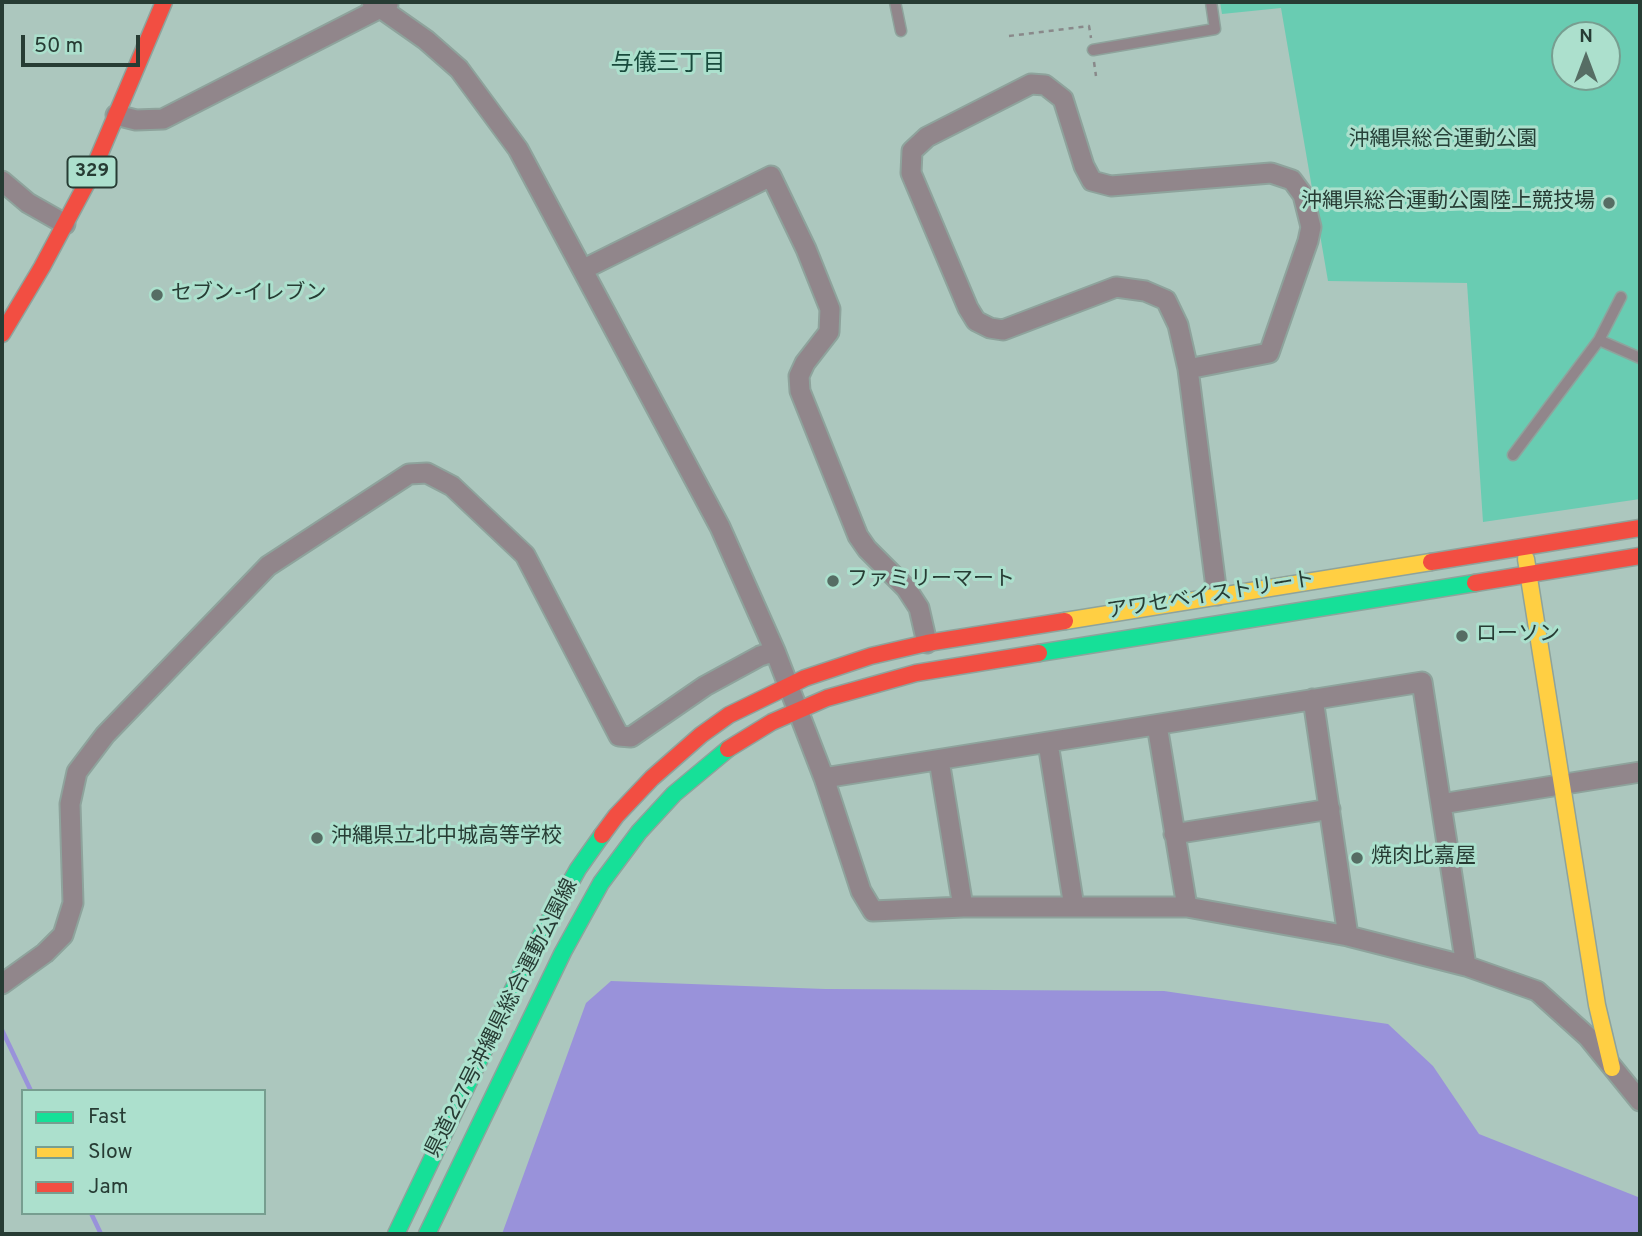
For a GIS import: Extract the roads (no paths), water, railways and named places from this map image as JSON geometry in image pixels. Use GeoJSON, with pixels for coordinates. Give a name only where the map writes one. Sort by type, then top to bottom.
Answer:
{"type":"FeatureCollection","features":[{"type":"Feature","properties":{"kind":"main road","name":"329"},"geometry":{"type":"LineString","coordinates":[[2,334],[90,177],[164,2]]}},
{"type":"Feature","properties":{"kind":"main road","name":"アワセベイストリート"},"geometry":{"type":"LineString","coordinates":[[787,685],[860,660],[927,643],[1640,528]]}},
{"type":"Feature","properties":{"kind":"main road"},"geometry":{"type":"LineString","coordinates":[[1525,547],[1597,1005],[1612,1068]]}},
{"type":"Feature","properties":{"kind":"main road","name":"アワセベイストリート"},"geometry":{"type":"LineString","coordinates":[[797,710],[855,688],[916,673],[1640,556]]}},
{"type":"Feature","properties":{"kind":"main road","name":"県道227号沖縄県総合運動公園線"},"geometry":{"type":"LineString","coordinates":[[396,1234],[530,954],[578,869],[616,816],[668,763],[729,715],[787,685]]}},
{"type":"Feature","properties":{"kind":"main road","name":"県道227号沖縄県総合運動公園線"},"geometry":{"type":"LineString","coordinates":[[427,1234],[563,952],[601,883],[639,832],[691,779],[747,736],[797,710]]}},
{"type":"Feature","properties":{"kind":"street"},"geometry":{"type":"LineString","coordinates":[[116,115],[136,120],[163,119],[381,4],[459,69],[518,149],[720,527],[775,651],[824,778],[861,891],[873,911],[963,906],[1187,907],[1348,936],[1466,966],[1537,991],[1588,1037],[1640,1101]]}},
{"type":"Feature","properties":{"kind":"street"},"geometry":{"type":"LineString","coordinates":[[1188,369],[1269,353],[1311,227],[1303,195],[1292,180],[1271,173],[1111,186],[1091,181],[1063,99],[1045,85],[1031,84],[927,137],[912,151],[911,173],[976,321],[1003,331],[1116,286],[1145,291],[1166,300],[1178,326],[1188,369],[1217,595]]}},
{"type":"Feature","properties":{"kind":"street"},"geometry":{"type":"LineString","coordinates":[[584,269],[771,176],[806,249],[830,309],[829,332],[805,363],[799,376],[800,391],[858,536],[867,549],[906,588],[919,608],[927,643]]}},
{"type":"Feature","properties":{"kind":"street"},"geometry":{"type":"LineString","coordinates":[[2,181],[27,203],[65,224]]}},
{"type":"Feature","properties":{"kind":"street"},"geometry":{"type":"LineString","coordinates":[[2,983],[45,953],[63,935],[73,903],[70,804],[77,772],[105,735],[268,566],[409,474],[427,473],[452,486],[525,555],[619,736],[631,737],[705,686],[760,656],[775,651]]}},
{"type":"Feature","properties":{"kind":"street"},"geometry":{"type":"LineString","coordinates":[[824,778],[1422,682],[1466,966]]}},
{"type":"Feature","properties":{"kind":"street"},"geometry":{"type":"LineString","coordinates":[[1313,699],[1348,936]]}},
{"type":"Feature","properties":{"kind":"street"},"geometry":{"type":"LineString","coordinates":[[1157,725],[1187,907]]}},
{"type":"Feature","properties":{"kind":"street"},"geometry":{"type":"LineString","coordinates":[[1048,743],[1074,906]]}},
{"type":"Feature","properties":{"kind":"street"},"geometry":{"type":"LineString","coordinates":[[939,760],[963,906]]}},
{"type":"Feature","properties":{"kind":"street"},"geometry":{"type":"LineString","coordinates":[[1441,804],[1640,772]]}},
{"type":"Feature","properties":{"kind":"street"},"geometry":{"type":"LineString","coordinates":[[1174,834],[1330,809]]}},
{"type":"Feature","properties":{"kind":"street"},"geometry":{"type":"LineString","coordinates":[[1565,1016],[1579,1015],[1597,1005]]}},
{"type":"Feature","properties":{"kind":"lane"},"geometry":{"type":"LineString","coordinates":[[895,2],[901,31]]}},
{"type":"Feature","properties":{"kind":"lane"},"geometry":{"type":"LineString","coordinates":[[1093,50],[1215,29],[1211,2]]}},
{"type":"Feature","properties":{"kind":"lane"},"geometry":{"type":"LineString","coordinates":[[1513,455],[1599,340],[1621,297]]}},
{"type":"Feature","properties":{"kind":"lane"},"geometry":{"type":"LineString","coordinates":[[1599,340],[1640,358]]}},
{"type":"Feature","properties":{"kind":"waterway"},"geometry":{"type":"LineString","coordinates":[[2,1030],[30,1089]]}},
{"type":"Feature","properties":{"kind":"waterway"},"geometry":{"type":"LineString","coordinates":[[92,1215],[101,1234]]}},
{"type":"Feature","properties":{"kind":"place","name":"沖縄県総合運動公園陸上競技場"},"geometry":{"type":"Point","coordinates":[1609,203]}},
{"type":"Feature","properties":{"kind":"place","name":"セブン-イレブン"},"geometry":{"type":"Point","coordinates":[157,295]}},
{"type":"Feature","properties":{"kind":"place","name":"ファミリーマート"},"geometry":{"type":"Point","coordinates":[833,581]}},
{"type":"Feature","properties":{"kind":"place","name":"ローソン"},"geometry":{"type":"Point","coordinates":[1462,636]}},
{"type":"Feature","properties":{"kind":"place","name":"沖縄県立北中城高等学校"},"geometry":{"type":"Point","coordinates":[317,838]}},
{"type":"Feature","properties":{"kind":"place","name":"焼肉比嘉屋"},"geometry":{"type":"Point","coordinates":[1357,858]}},
{"type":"Feature","properties":{"kind":"district","name":"与儀三丁目"},"geometry":{"type":"Point","coordinates":[668,65]}},
{"type":"Feature","properties":{"kind":"park label","name":"沖縄県総合運動公園"},"geometry":{"type":"Point","coordinates":[1443,141]}}]}
